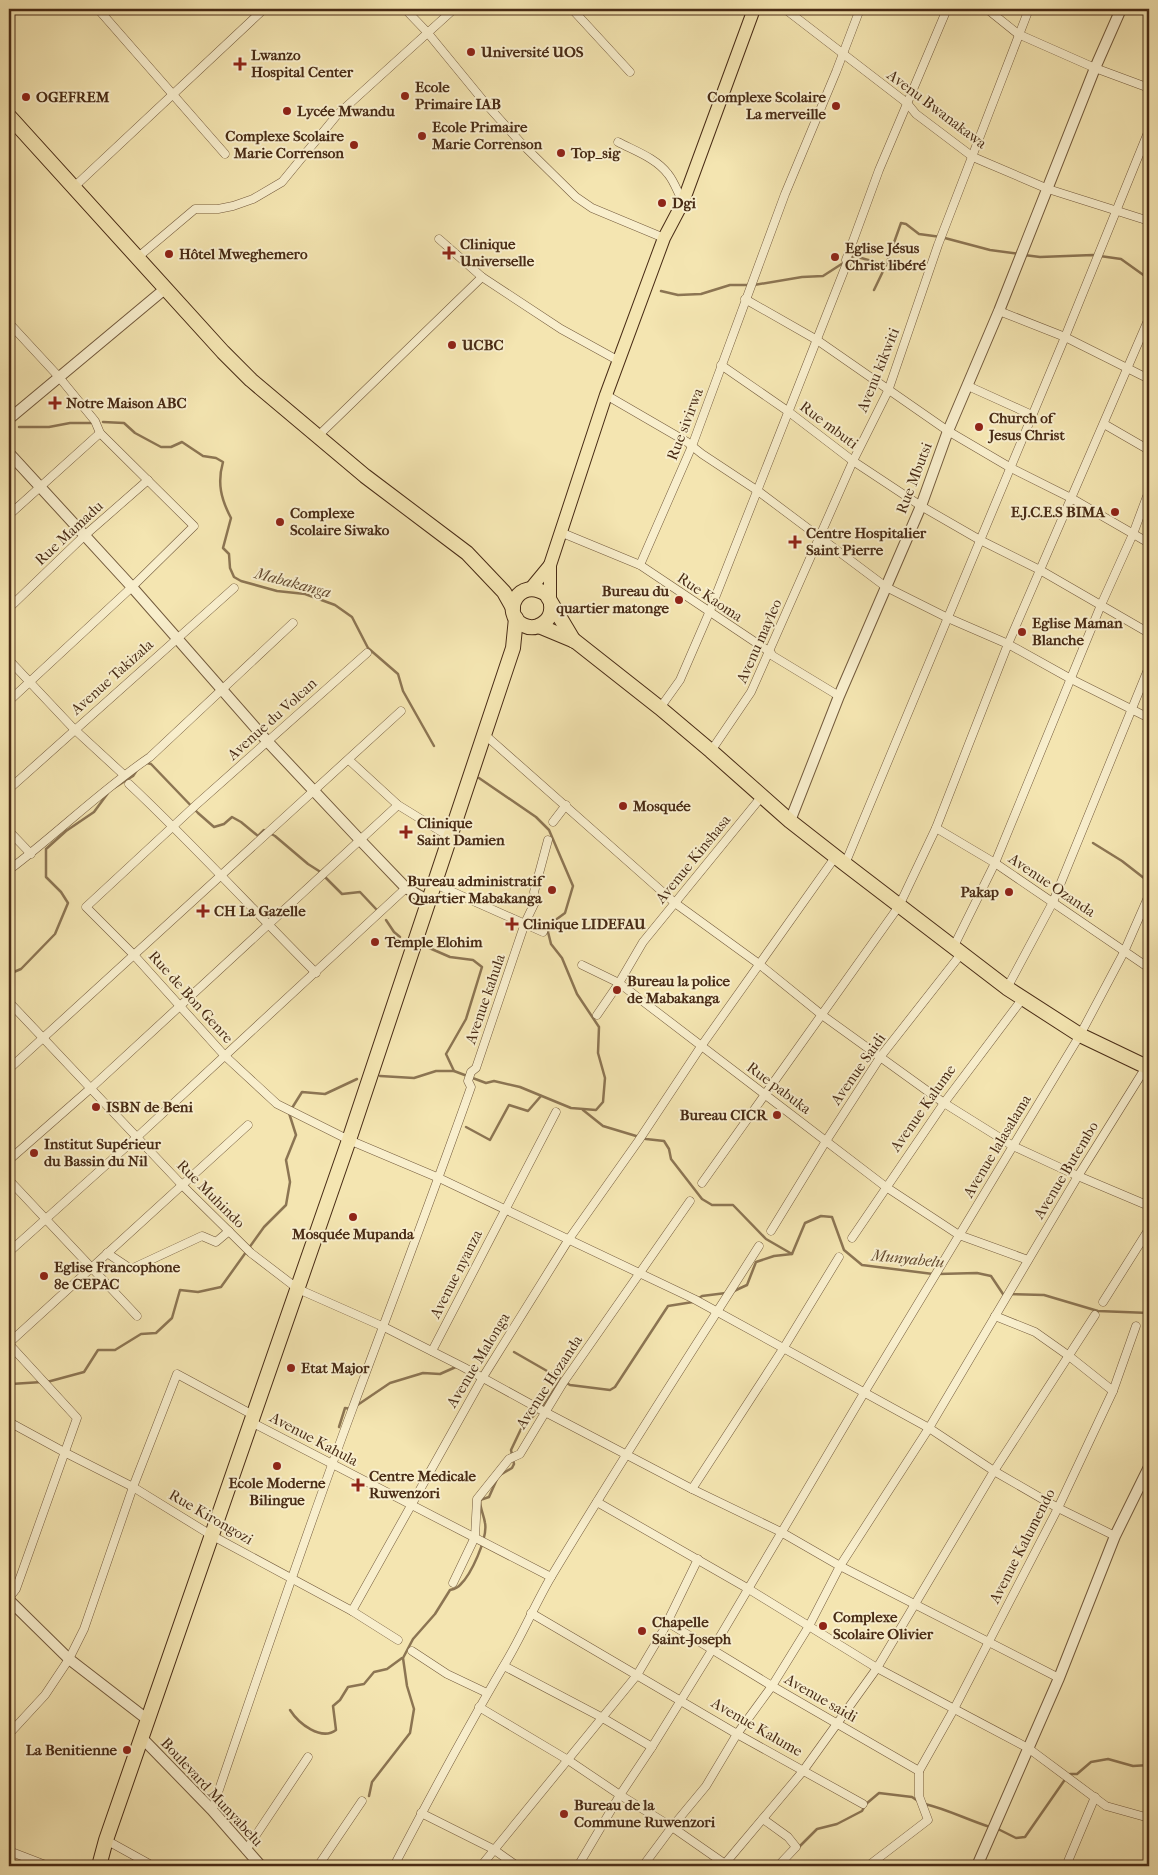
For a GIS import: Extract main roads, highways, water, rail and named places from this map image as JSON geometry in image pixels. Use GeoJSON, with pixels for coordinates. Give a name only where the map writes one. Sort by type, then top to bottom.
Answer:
{"type":"FeatureCollection","features":[{"type":"Feature","properties":{"kind":"highway"},"geometry":{"type":"LineString","coordinates":[[9,116],[223,352],[251,380],[391,497],[467,553],[504,592],[520,623],[574,641],[712,751],[790,821],[957,951],[1022,998],[1080,1035],[1148,1067]]}},
{"type":"Feature","properties":{"kind":"highway"},"geometry":{"type":"LineString","coordinates":[[491,577],[508,586],[539,590],[546,594],[574,641]]}},
{"type":"Feature","properties":{"kind":"highway"},"geometry":{"type":"LineString","coordinates":[[99,1866],[106,1840],[349,1140],[514,648],[514,601],[518,595],[528,589]]}},
{"type":"Feature","properties":{"kind":"highway"},"geometry":{"type":"LineString","coordinates":[[514,648],[536,627],[546,622],[550,616],[551,602]]}},
{"type":"Feature","properties":{"kind":"main road"},"geometry":{"type":"LineString","coordinates":[[551,602],[550,565],[606,395],[664,238],[683,202],[754,9]]}},
{"type":"Feature","properties":{"kind":"main road"},"geometry":{"type":"LineString","coordinates":[[528,589],[550,565]]}},
{"type":"Feature","properties":{"kind":"waterway"},"geometry":{"type":"LineString","coordinates":[[874,290],[886,265],[901,223],[906,224],[919,234],[941,237],[990,250],[1019,254]]}},
{"type":"Feature","properties":{"kind":"waterway"},"geometry":{"type":"LineString","coordinates":[[1024,255],[1040,257],[1093,255],[1121,259],[1149,279]]}},
{"type":"Feature","properties":{"kind":"waterway"},"geometry":{"type":"LineString","coordinates":[[661,291],[678,295],[701,294],[730,285],[754,285],[802,277],[823,276],[854,256],[886,265]]}},
{"type":"Feature","properties":{"kind":"waterway","name":"Mabakanga"},"geometry":{"type":"LineString","coordinates":[[103,422],[124,423],[135,433],[161,447],[171,447],[182,442],[203,456],[216,458],[223,462],[220,484],[231,518],[223,548],[229,554],[230,568],[234,577],[241,581],[277,591],[305,594],[335,605],[352,617],[368,648],[398,674],[403,691],[434,746]]}},
{"type":"Feature","properties":{"kind":"waterway"},"geometry":{"type":"LineString","coordinates":[[19,427],[49,427],[70,423],[91,423]]}},
{"type":"Feature","properties":{"kind":"waterway"},"geometry":{"type":"LineString","coordinates":[[147,763],[151,764],[214,827],[224,824],[232,817],[258,836],[264,830],[275,836],[319,871],[342,894],[360,892],[376,909]]}},
{"type":"Feature","properties":{"kind":"waterway"},"geometry":{"type":"LineString","coordinates":[[114,788],[133,776],[137,770]]}},
{"type":"Feature","properties":{"kind":"waterway"},"geometry":{"type":"LineString","coordinates":[[380,1076],[414,1078],[436,1071],[454,1071],[486,1083],[494,1081],[520,1087],[571,1108],[596,1110],[603,1102],[605,1078],[598,1053],[599,1027],[577,994],[562,958],[551,944],[548,932],[550,924],[565,913],[573,886],[549,830],[536,817],[479,778]]}},
{"type":"Feature","properties":{"kind":"waterway"},"geometry":{"type":"LineString","coordinates":[[9,974],[21,969],[55,934],[68,903],[61,892],[46,877],[46,849],[66,831],[94,812],[108,793]]}},
{"type":"Feature","properties":{"kind":"waterway"},"geometry":{"type":"LineString","coordinates":[[1093,843],[1122,861],[1149,882]]}},
{"type":"Feature","properties":{"kind":"waterway"},"geometry":{"type":"LineString","coordinates":[[386,920],[400,937]]}},
{"type":"Feature","properties":{"kind":"waterway"},"geometry":{"type":"LineString","coordinates":[[427,947],[450,957],[473,960],[482,967],[466,1019],[446,1054],[454,1071]]}},
{"type":"Feature","properties":{"kind":"waterway"},"geometry":{"type":"LineString","coordinates":[[292,1108],[302,1092],[325,1094],[357,1079]]}},
{"type":"Feature","properties":{"kind":"waterway"},"geometry":{"type":"LineString","coordinates":[[466,1127],[490,1140],[509,1105],[528,1111],[541,1096]]}},
{"type":"Feature","properties":{"kind":"waterway","name":"Munyabelu"},"geometry":{"type":"LineString","coordinates":[[583,1110],[603,1126],[646,1139],[664,1141],[669,1149],[671,1159],[702,1199],[712,1205],[733,1205],[766,1239],[792,1254],[805,1223],[821,1216],[832,1217],[844,1250],[862,1265],[933,1274]]}},
{"type":"Feature","properties":{"kind":"waterway"},"geometry":{"type":"LineString","coordinates":[[47,1382],[84,1372],[98,1350],[115,1350],[141,1334],[156,1333],[172,1318],[180,1290],[198,1292],[221,1287],[264,1227],[286,1205],[290,1182],[286,1160],[296,1135],[289,1113]]}},
{"type":"Feature","properties":{"kind":"waterway"},"geometry":{"type":"LineString","coordinates":[[734,1291],[747,1285],[756,1262],[774,1256],[792,1254]]}},
{"type":"Feature","properties":{"kind":"waterway","name":"Munyabelu"},"geometry":{"type":"LineString","coordinates":[[938,1274],[977,1273],[991,1276],[1003,1294],[1044,1295],[1098,1311],[1149,1313]]}},
{"type":"Feature","properties":{"kind":"waterway"},"geometry":{"type":"LineString","coordinates":[[565,1382],[570,1385],[610,1390],[615,1387],[668,1306],[693,1302],[702,1296],[726,1293]]}},
{"type":"Feature","properties":{"kind":"waterway"},"geometry":{"type":"LineString","coordinates":[[514,1352],[561,1379]]}},
{"type":"Feature","properties":{"kind":"waterway"},"geometry":{"type":"LineString","coordinates":[[356,1406],[390,1383],[423,1373],[440,1374],[458,1366]]}},
{"type":"Feature","properties":{"kind":"waterway"},"geometry":{"type":"LineString","coordinates":[[500,1475],[512,1468],[514,1464],[511,1450],[521,1429],[544,1405],[561,1379]]}},
{"type":"Feature","properties":{"kind":"waterway"},"geometry":{"type":"LineString","coordinates":[[9,1386],[11,1384],[42,1382]]}},
{"type":"Feature","properties":{"kind":"waterway"},"geometry":{"type":"LineString","coordinates":[[339,1427],[345,1408],[352,1409]]}},
{"type":"Feature","properties":{"kind":"waterway"},"geometry":{"type":"LineString","coordinates":[[369,1796],[372,1782],[410,1733],[414,1709],[407,1686],[403,1658],[413,1639],[435,1614],[450,1590],[459,1586],[474,1565],[485,1530],[480,1500],[489,1497],[497,1479]]}},
{"type":"Feature","properties":{"kind":"waterway"},"geometry":{"type":"LineString","coordinates":[[290,1710],[299,1721],[311,1729],[317,1732],[330,1733],[336,1730],[333,1706],[340,1700],[348,1687],[364,1684],[374,1672],[387,1669],[402,1658]]}},
{"type":"Feature","properties":{"kind":"waterway"},"geometry":{"type":"LineString","coordinates":[[1070,1774],[1077,1774],[1091,1762],[1108,1759],[1133,1766],[1149,1765]]}},
{"type":"Feature","properties":{"kind":"waterway"},"geometry":{"type":"LineString","coordinates":[[998,1829],[1016,1838],[1025,1837],[1066,1778]]}},
{"type":"Feature","properties":{"kind":"waterway"},"geometry":{"type":"LineString","coordinates":[[800,1846],[817,1829],[837,1824],[862,1811],[866,1804],[879,1793],[912,1797],[918,1801]]}},
{"type":"Feature","properties":{"kind":"waterway"},"geometry":{"type":"LineString","coordinates":[[925,1804],[987,1826]]}},
{"type":"Feature","properties":{"kind":"place","name":"Université UOS"},"geometry":{"type":"Point","coordinates":[471,52]}},
{"type":"Feature","properties":{"kind":"place","name":"Lwanzo Hospital Center"},"geometry":{"type":"Point","coordinates":[240,64]}},
{"type":"Feature","properties":{"kind":"place","name":"Ecole Primaire IAB"},"geometry":{"type":"Point","coordinates":[405,96]}},
{"type":"Feature","properties":{"kind":"place","name":"OGEFREM"},"geometry":{"type":"Point","coordinates":[26,97]}},
{"type":"Feature","properties":{"kind":"place","name":"Complexe Scolaire La merveille"},"geometry":{"type":"Point","coordinates":[836,106]}},
{"type":"Feature","properties":{"kind":"place","name":"Lycée Mwandu"},"geometry":{"type":"Point","coordinates":[287,111]}},
{"type":"Feature","properties":{"kind":"place","name":"Ecole Primaire Marie Correnson"},"geometry":{"type":"Point","coordinates":[422,136]}},
{"type":"Feature","properties":{"kind":"place","name":"Complexe Scolaire Marie Correnson"},"geometry":{"type":"Point","coordinates":[354,145]}},
{"type":"Feature","properties":{"kind":"place","name":"Top_sig"},"geometry":{"type":"Point","coordinates":[561,153]}},
{"type":"Feature","properties":{"kind":"place","name":"Dgi"},"geometry":{"type":"Point","coordinates":[662,203]}},
{"type":"Feature","properties":{"kind":"place","name":"Clinique Universelle"},"geometry":{"type":"Point","coordinates":[449,253]}},
{"type":"Feature","properties":{"kind":"place","name":"Hôtel Mweghemero"},"geometry":{"type":"Point","coordinates":[169,254]}},
{"type":"Feature","properties":{"kind":"place","name":"Eglise Jésus Christ libéré"},"geometry":{"type":"Point","coordinates":[835,257]}},
{"type":"Feature","properties":{"kind":"place","name":"UCBC"},"geometry":{"type":"Point","coordinates":[452,345]}},
{"type":"Feature","properties":{"kind":"place","name":"Notre Maison ABC"},"geometry":{"type":"Point","coordinates":[55,403]}},
{"type":"Feature","properties":{"kind":"place","name":"Church of Jesus Christ"},"geometry":{"type":"Point","coordinates":[979,427]}},
{"type":"Feature","properties":{"kind":"place","name":"E.J.C.E.S BIMA"},"geometry":{"type":"Point","coordinates":[1115,512]}},
{"type":"Feature","properties":{"kind":"place","name":"Complexe Scolaire Siwako"},"geometry":{"type":"Point","coordinates":[280,522]}},
{"type":"Feature","properties":{"kind":"place","name":"Centre Hospitalier Saint Pierre"},"geometry":{"type":"Point","coordinates":[795,542]}},
{"type":"Feature","properties":{"kind":"place","name":"Bureau du quartier matonge"},"geometry":{"type":"Point","coordinates":[679,600]}},
{"type":"Feature","properties":{"kind":"place","name":"Eglise Maman Blanche"},"geometry":{"type":"Point","coordinates":[1022,632]}},
{"type":"Feature","properties":{"kind":"place","name":"Mosquée"},"geometry":{"type":"Point","coordinates":[623,806]}},
{"type":"Feature","properties":{"kind":"place","name":"Clinique Saint Damien"},"geometry":{"type":"Point","coordinates":[406,832]}},
{"type":"Feature","properties":{"kind":"place","name":"Bureau administratif Quartier Mabakanga"},"geometry":{"type":"Point","coordinates":[552,890]}},
{"type":"Feature","properties":{"kind":"place","name":"Pakap"},"geometry":{"type":"Point","coordinates":[1009,892]}},
{"type":"Feature","properties":{"kind":"place","name":"CH La Gazelle"},"geometry":{"type":"Point","coordinates":[203,911]}},
{"type":"Feature","properties":{"kind":"place","name":"Clinique LIDEFAU"},"geometry":{"type":"Point","coordinates":[512,924]}},
{"type":"Feature","properties":{"kind":"place","name":"Temple Elohim"},"geometry":{"type":"Point","coordinates":[375,942]}},
{"type":"Feature","properties":{"kind":"place","name":"Bureau la police de Mabakanga"},"geometry":{"type":"Point","coordinates":[617,990]}},
{"type":"Feature","properties":{"kind":"place","name":"ISBN de Beni"},"geometry":{"type":"Point","coordinates":[96,1107]}},
{"type":"Feature","properties":{"kind":"place","name":"Bureau CICR"},"geometry":{"type":"Point","coordinates":[777,1115]}},
{"type":"Feature","properties":{"kind":"place","name":"Institut Supérieur du Bassin du Nil"},"geometry":{"type":"Point","coordinates":[34,1153]}},
{"type":"Feature","properties":{"kind":"place","name":"Mosquée Mupanda"},"geometry":{"type":"Point","coordinates":[353,1217]}},
{"type":"Feature","properties":{"kind":"place","name":"Eglise Francophone 8e CEPAC"},"geometry":{"type":"Point","coordinates":[44,1276]}},
{"type":"Feature","properties":{"kind":"place","name":"Etat Major"},"geometry":{"type":"Point","coordinates":[291,1368]}},
{"type":"Feature","properties":{"kind":"place","name":"Ecole Moderne Bilingue"},"geometry":{"type":"Point","coordinates":[277,1466]}},
{"type":"Feature","properties":{"kind":"place","name":"Centre Medicale Ruwenzori"},"geometry":{"type":"Point","coordinates":[358,1485]}},
{"type":"Feature","properties":{"kind":"place","name":"Complexe Scolaire Olivier"},"geometry":{"type":"Point","coordinates":[823,1626]}},
{"type":"Feature","properties":{"kind":"place","name":"Chapelle Saint-Joseph"},"geometry":{"type":"Point","coordinates":[642,1631]}},
{"type":"Feature","properties":{"kind":"place","name":"La Benitienne"},"geometry":{"type":"Point","coordinates":[127,1750]}},
{"type":"Feature","properties":{"kind":"place","name":"Bureau de la Commune Ruwenzori"},"geometry":{"type":"Point","coordinates":[564,1814]}}]}
